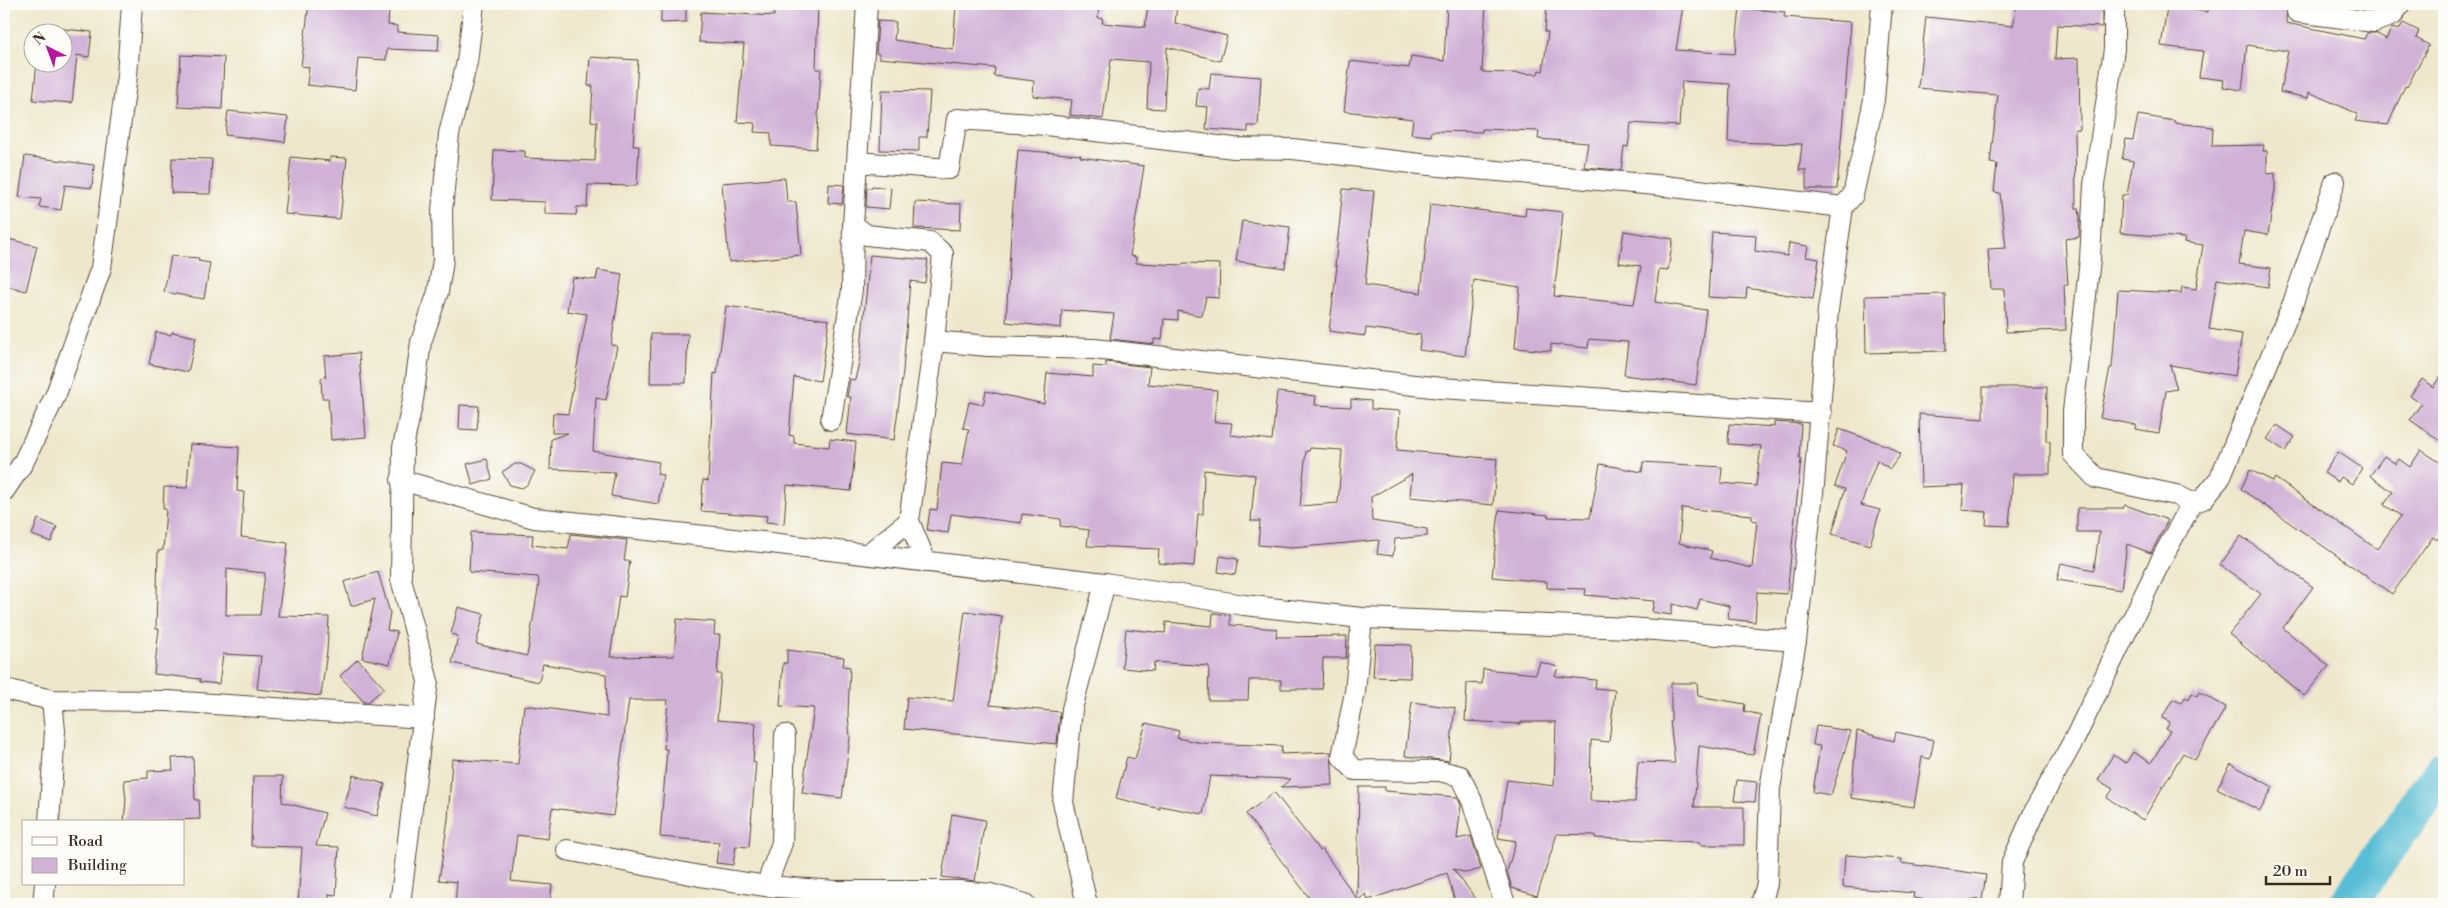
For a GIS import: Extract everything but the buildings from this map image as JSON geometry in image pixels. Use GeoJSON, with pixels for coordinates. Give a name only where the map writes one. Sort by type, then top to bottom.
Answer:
{"type":"FeatureCollection","features":[{"type":"Feature","properties":{"kind":"street"},"geometry":{"type":"LineString","coordinates":[[4,491],[23,463],[56,394],[101,268],[127,76],[132,4]]}},
{"type":"Feature","properties":{"kind":"street"},"geometry":{"type":"LineString","coordinates":[[400,904],[428,681],[401,579],[403,447],[413,400],[421,342],[438,292],[443,260],[442,211],[449,134],[467,62],[474,4]]}},
{"type":"Feature","properties":{"kind":"street"},"geometry":{"type":"LineString","coordinates":[[831,420],[852,290],[853,225],[867,4]]}},
{"type":"Feature","properties":{"kind":"street"},"geometry":{"type":"LineString","coordinates":[[1762,904],[1767,884],[1770,788],[1796,641],[1821,413],[1828,310],[1843,207],[1853,195],[1874,100],[1882,4]]}},
{"type":"Feature","properties":{"kind":"street"},"geometry":{"type":"LineString","coordinates":[[2114,4],[2114,49],[2094,185],[2090,259],[2073,412],[2073,454],[2096,478],[2176,496],[2192,503]]}},
{"type":"Feature","properties":{"kind":"street"},"geometry":{"type":"LineString","coordinates":[[2300,4],[2297,12],[2374,22],[2392,15],[2400,4]]}},
{"type":"Feature","properties":{"kind":"street"},"geometry":{"type":"LineString","coordinates":[[857,162],[949,169],[957,118],[1046,125],[1234,148],[1293,149],[1429,165],[1656,185],[1843,207]]}},
{"type":"Feature","properties":{"kind":"street"},"geometry":{"type":"LineString","coordinates":[[2009,904],[2012,862],[2036,808],[2075,738],[2163,556],[2192,503],[2203,499],[2220,478],[2293,303],[2335,182]]}},
{"type":"Feature","properties":{"kind":"street"},"geometry":{"type":"LineString","coordinates":[[853,225],[867,235],[930,242],[943,254],[934,341],[909,521],[926,562]]}},
{"type":"Feature","properties":{"kind":"street"},"geometry":{"type":"LineString","coordinates":[[934,341],[988,346],[1094,349],[1441,388],[1821,413]]}},
{"type":"Feature","properties":{"kind":"street"},"geometry":{"type":"LineString","coordinates":[[401,480],[534,518],[868,554],[1105,583],[1244,605],[1362,618],[1629,628],[1796,641]]}},
{"type":"Feature","properties":{"kind":"street"},"geometry":{"type":"LineString","coordinates":[[868,554],[909,521]]}},
{"type":"Feature","properties":{"kind":"street"},"geometry":{"type":"LineString","coordinates":[[1087,904],[1063,802],[1072,709],[1105,583]]}},
{"type":"Feature","properties":{"kind":"street"},"geometry":{"type":"LineString","coordinates":[[1362,618],[1355,692],[1342,757],[1355,770],[1440,771],[1460,776],[1472,801],[1505,904]]}},
{"type":"Feature","properties":{"kind":"street"},"geometry":{"type":"LineString","coordinates":[[4,689],[52,700],[168,701],[424,718]]}},
{"type":"Feature","properties":{"kind":"street"},"geometry":{"type":"LineString","coordinates":[[49,820],[56,731],[52,700]]}},
{"type":"Feature","properties":{"kind":"street"},"geometry":{"type":"LineString","coordinates":[[766,886],[782,843],[785,734]]}},
{"type":"Feature","properties":{"kind":"street"},"geometry":{"type":"LineString","coordinates":[[568,850],[700,876],[766,886],[836,891],[959,890],[991,894],[1025,904]]}},
{"type":"Feature","properties":{"kind":"street"},"geometry":{"type":"LineString","coordinates":[[43,904],[45,886]]}},
{"type":"Feature","properties":{"kind":"waterway"},"geometry":{"type":"LineString","coordinates":[[2347,904],[2444,769]]}}]}
